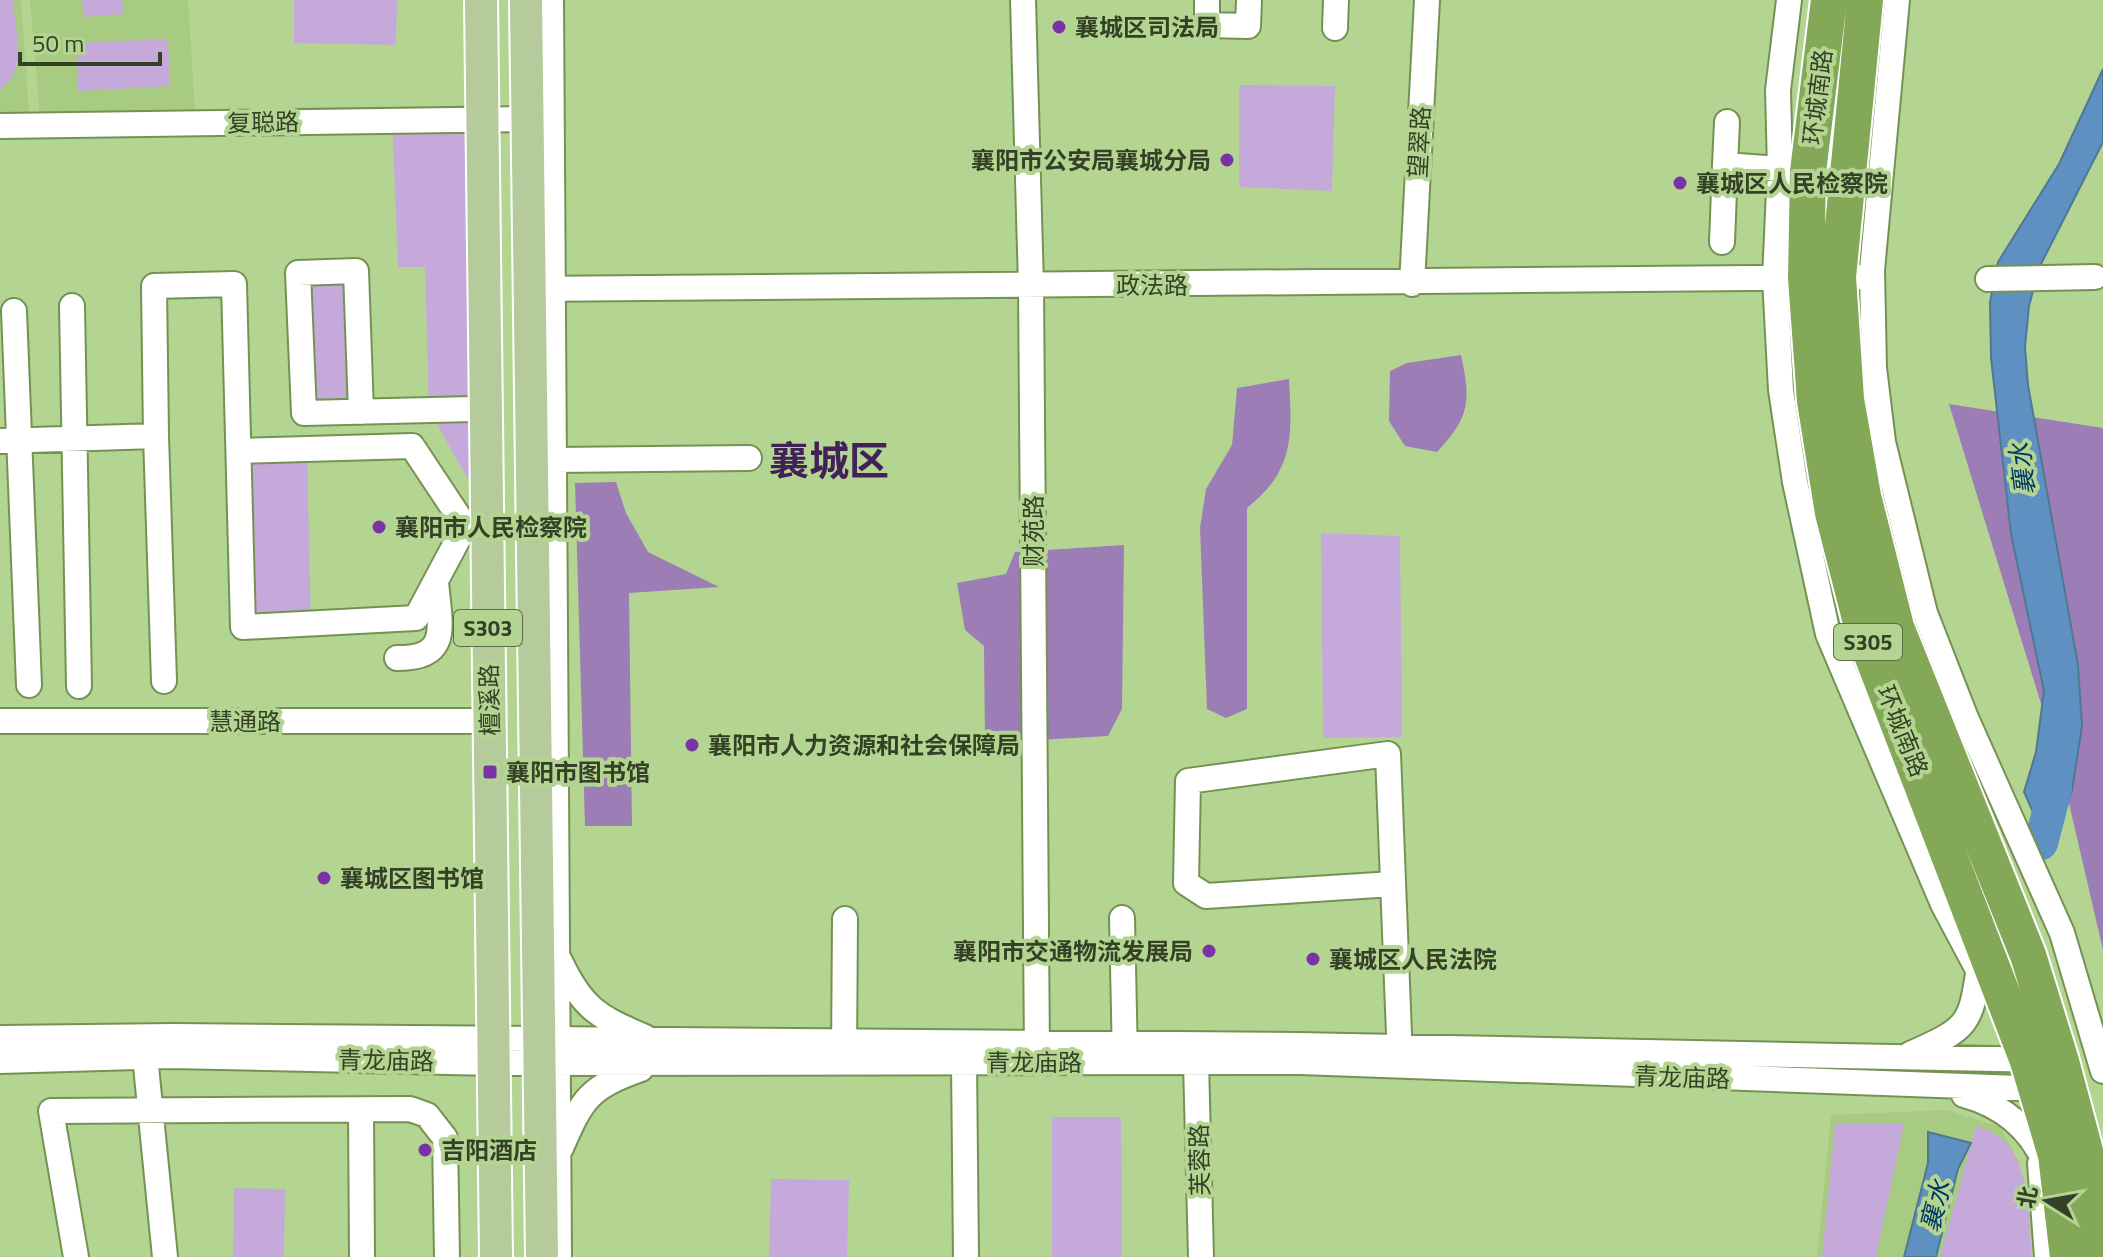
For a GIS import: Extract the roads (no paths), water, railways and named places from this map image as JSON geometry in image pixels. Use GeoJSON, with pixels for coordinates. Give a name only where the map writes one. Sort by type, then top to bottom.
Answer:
{"type":"FeatureCollection","features":[{"type":"Feature","properties":{"kind":"highway","name":"环城南路"},"geometry":{"type":"LineString","coordinates":[[1829,0],[1794,170],[1823,278],[1863,496],[1896,627],[2028,955],[2048,1074],[2068,1257]]}},
{"type":"Feature","properties":{"kind":"highway","name":"环城南路"},"geometry":{"type":"LineString","coordinates":[[1865,0],[1823,278],[1815,401],[1833,513],[1864,634],[1981,956],[2048,1074],[2085,1151],[2097,1257]]}},
{"type":"Feature","properties":{"kind":"main road","name":"檀溪路"},"geometry":{"type":"LineString","coordinates":[[481,0],[476,119],[476,525],[484,721],[488,1052],[496,1257]]}},
{"type":"Feature","properties":{"kind":"main road","name":"檀溪路"},"geometry":{"type":"LineString","coordinates":[[526,0],[527,119],[541,289],[548,1052],[542,1257]]}},
{"type":"Feature","properties":{"kind":"street"},"geometry":{"type":"LineString","coordinates":[[164,681],[154,286],[234,284],[243,627],[416,618],[436,581],[476,525],[476,119],[471,0]]}},
{"type":"Feature","properties":{"kind":"street"},"geometry":{"type":"LineString","coordinates":[[551,0],[541,289],[554,460],[557,955],[548,1052],[558,1154],[559,1257]]}},
{"type":"Feature","properties":{"kind":"street","name":"财苑路"},"geometry":{"type":"LineString","coordinates":[[1023,0],[1031,286],[1037,1053]]}},
{"type":"Feature","properties":{"kind":"street"},"geometry":{"type":"LineString","coordinates":[[1207,0],[1207,25],[1248,26],[1249,0]]}},
{"type":"Feature","properties":{"kind":"street"},"geometry":{"type":"LineString","coordinates":[[1335,28],[1336,0]]}},
{"type":"Feature","properties":{"kind":"street","name":"望翠路"},"geometry":{"type":"LineString","coordinates":[[1412,284],[1427,0]]}},
{"type":"Feature","properties":{"kind":"street"},"geometry":{"type":"LineString","coordinates":[[1725,165],[1794,170],[1778,90],[1789,0]]}},
{"type":"Feature","properties":{"kind":"street"},"geometry":{"type":"LineString","coordinates":[[1897,0],[1823,278],[1874,368],[1883,442],[1925,613],[1966,718],[2062,933],[2103,1071]]}},
{"type":"Feature","properties":{"kind":"street","name":"复聪路"},"geometry":{"type":"LineString","coordinates":[[0,126],[527,119]]}},
{"type":"Feature","properties":{"kind":"street"},"geometry":{"type":"LineString","coordinates":[[1722,242],[1727,122]]}},
{"type":"Feature","properties":{"kind":"street"},"geometry":{"type":"LineString","coordinates":[[361,412],[356,271],[298,273],[304,413],[361,412],[474,409]]}},
{"type":"Feature","properties":{"kind":"street"},"geometry":{"type":"LineString","coordinates":[[1988,279],[2095,277]]}},
{"type":"Feature","properties":{"kind":"street","name":"政法路"},"geometry":{"type":"LineString","coordinates":[[541,289],[1412,284],[1823,278]]}},
{"type":"Feature","properties":{"kind":"street"},"geometry":{"type":"LineString","coordinates":[[72,306],[79,686]]}},
{"type":"Feature","properties":{"kind":"street"},"geometry":{"type":"LineString","coordinates":[[14,311],[10,441],[29,685]]}},
{"type":"Feature","properties":{"kind":"street"},"geometry":{"type":"LineString","coordinates":[[10,441],[156,436]]}},
{"type":"Feature","properties":{"kind":"street"},"geometry":{"type":"LineString","coordinates":[[239,451],[412,446],[476,525]]}},
{"type":"Feature","properties":{"kind":"street"},"geometry":{"type":"LineString","coordinates":[[554,460],[749,458]]}},
{"type":"Feature","properties":{"kind":"street"},"geometry":{"type":"LineString","coordinates":[[397,658],[421,658],[432,652],[439,639],[436,581]]}},
{"type":"Feature","properties":{"kind":"street","name":"慧通路"},"geometry":{"type":"LineString","coordinates":[[0,721],[484,721]]}},
{"type":"Feature","properties":{"kind":"street"},"geometry":{"type":"LineString","coordinates":[[1393,884],[1206,896],[1186,883],[1188,781],[1388,754],[1400,1056]]}},
{"type":"Feature","properties":{"kind":"street"},"geometry":{"type":"LineString","coordinates":[[1122,918],[1124,1053]]}},
{"type":"Feature","properties":{"kind":"street"},"geometry":{"type":"LineString","coordinates":[[844,1052],[845,919]]}},
{"type":"Feature","properties":{"kind":"street"},"geometry":{"type":"LineString","coordinates":[[557,955],[576,995],[600,1018],[656,1052],[605,1082],[580,1105],[558,1154]]}},
{"type":"Feature","properties":{"kind":"street"},"geometry":{"type":"LineString","coordinates":[[1901,1058],[1960,1031],[1974,1008],[1981,956]]}},
{"type":"Feature","properties":{"kind":"street","name":"青龙庙路"},"geometry":{"type":"LineString","coordinates":[[0,1038],[173,1036],[488,1052]]}},
{"type":"Feature","properties":{"kind":"street"},"geometry":{"type":"LineString","coordinates":[[483,1257],[488,1052]]}},
{"type":"Feature","properties":{"kind":"street","name":"青龙庙路"},"geometry":{"type":"LineString","coordinates":[[0,1061],[488,1052],[1124,1053],[1901,1058],[2048,1074]]}},
{"type":"Feature","properties":{"kind":"street","name":"青龙庙路"},"geometry":{"type":"LineString","coordinates":[[844,1052],[964,1062],[1037,1053]]}},
{"type":"Feature","properties":{"kind":"street","name":"青龙庙路"},"geometry":{"type":"LineString","coordinates":[[1124,1053],[1196,1062],[1400,1056],[1931,1086],[2048,1074]]}},
{"type":"Feature","properties":{"kind":"street"},"geometry":{"type":"LineString","coordinates":[[145,1056],[165,1257]]}},
{"type":"Feature","properties":{"kind":"street"},"geometry":{"type":"LineString","coordinates":[[964,1062],[966,1257]]}},
{"type":"Feature","properties":{"kind":"street","name":"芙蓉路"},"geometry":{"type":"LineString","coordinates":[[1196,1062],[1201,1257]]}},
{"type":"Feature","properties":{"kind":"street"},"geometry":{"type":"LineString","coordinates":[[1931,1086],[1990,1102],[2018,1122],[2039,1149],[2062,1206]]}},
{"type":"Feature","properties":{"kind":"street"},"geometry":{"type":"LineString","coordinates":[[76,1257],[51,1111],[410,1109],[427,1115],[440,1127],[445,1138],[447,1257]]}},
{"type":"Feature","properties":{"kind":"street"},"geometry":{"type":"LineString","coordinates":[[361,1110],[362,1257]]}},
{"type":"Feature","properties":{"kind":"street"},"geometry":{"type":"LineString","coordinates":[[2039,1149],[2047,1257]]}},
{"type":"Feature","properties":{"kind":"water","name":"襄水"},"geometry":{"type":"Polygon","coordinates":[[[2103,69],[2103,142],[2039,268],[2029,306],[2025,347],[2028,385],[2078,665],[2082,726],[2072,790],[2057,838],[2048,846],[2024,792],[2036,752],[2044,691],[2011,534],[1991,358],[1990,302],[1998,262],[2059,164],[2103,69]]]}},
{"type":"Feature","properties":{"kind":"water","name":"襄水"},"geometry":{"type":"Polygon","coordinates":[[[1928,1132],[1971,1143],[1958,1169],[1936,1257],[1904,1257],[1928,1163],[1928,1132]]]}},
{"type":"Feature","properties":{"kind":"waterway","name":"襄水"},"geometry":{"type":"LineString","coordinates":[[2041,843],[2055,789]]}},
{"type":"Feature","properties":{"kind":"place","name":"襄城区司法局"},"geometry":{"type":"Point","coordinates":[1059,27]}},
{"type":"Feature","properties":{"kind":"place","name":"襄阳市公安局襄城分局"},"geometry":{"type":"Point","coordinates":[1227,160]}},
{"type":"Feature","properties":{"kind":"place","name":"襄城区人民检察院"},"geometry":{"type":"Point","coordinates":[1680,183]}},
{"type":"Feature","properties":{"kind":"place","name":"襄阳市人民检察院"},"geometry":{"type":"Point","coordinates":[379,527]}},
{"type":"Feature","properties":{"kind":"place","name":"襄阳市人力资源和社会保障局"},"geometry":{"type":"Point","coordinates":[692,745]}},
{"type":"Feature","properties":{"kind":"place","name":"襄阳市图书馆"},"geometry":{"type":"Point","coordinates":[490,772]}},
{"type":"Feature","properties":{"kind":"place","name":"襄城区图书馆"},"geometry":{"type":"Point","coordinates":[324,878]}},
{"type":"Feature","properties":{"kind":"place","name":"襄阳市交通物流发展局"},"geometry":{"type":"Point","coordinates":[1209,951]}},
{"type":"Feature","properties":{"kind":"place","name":"襄城区人民法院"},"geometry":{"type":"Point","coordinates":[1313,959]}},
{"type":"Feature","properties":{"kind":"place","name":"吉阳酒店"},"geometry":{"type":"Point","coordinates":[425,1150]}},
{"type":"Feature","properties":{"kind":"district","name":"襄城区"},"geometry":{"type":"Point","coordinates":[829,460]}}]}
